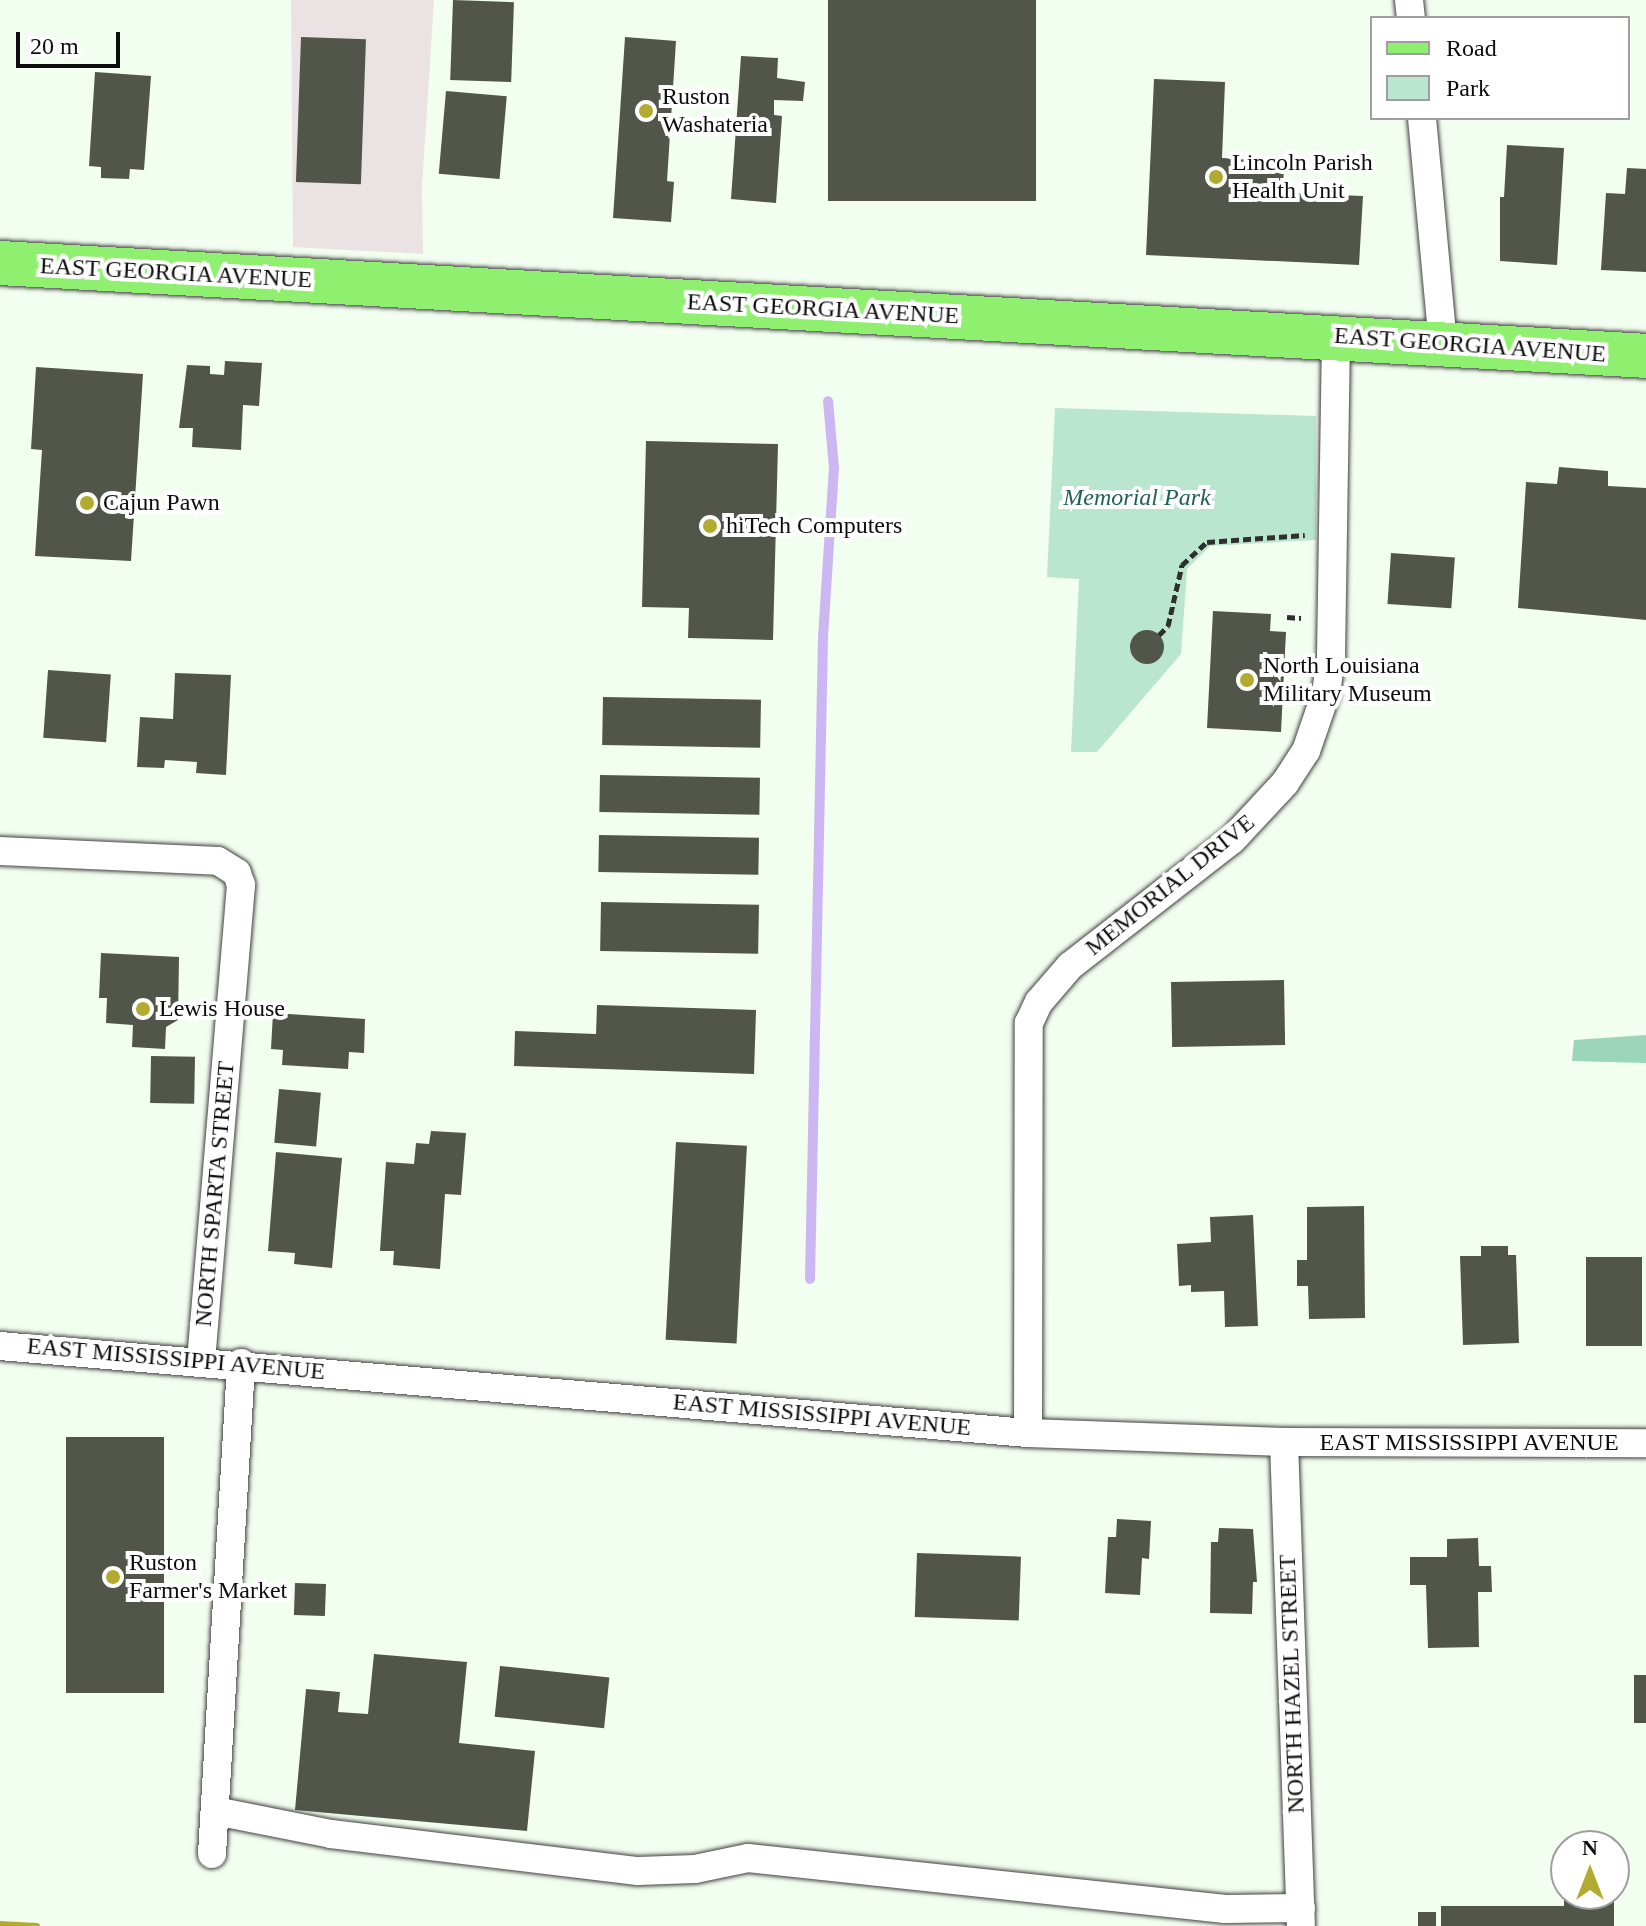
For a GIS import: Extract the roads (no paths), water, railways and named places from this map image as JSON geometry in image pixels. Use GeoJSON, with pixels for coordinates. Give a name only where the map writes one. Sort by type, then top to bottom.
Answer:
{"type":"FeatureCollection","features":[{"type":"Feature","properties":{"kind":"main road","name":"EAST GEORGIA AVENUE"},"geometry":{"type":"LineString","coordinates":[[0,263],[1646,356]]}},
{"type":"Feature","properties":{"kind":"street"},"geometry":{"type":"LineString","coordinates":[[1422,120],[1443,344]]}},
{"type":"Feature","properties":{"kind":"street","name":"MEMORIAL DRIVE"},"geometry":{"type":"LineString","coordinates":[[1028,1433],[1029,1023],[1039,1002],[1070,966],[1232,840],[1285,783],[1306,751],[1318,724],[1330,665],[1336,337]]}},
{"type":"Feature","properties":{"kind":"street","name":"NORTH SPARTA STREET"},"geometry":{"type":"LineString","coordinates":[[0,851],[218,861],[229,864],[241,885],[201,1360]]}},
{"type":"Feature","properties":{"kind":"street","name":"EAST MISSISSIPPI AVENUE"},"geometry":{"type":"LineString","coordinates":[[0,1346],[241,1363],[1028,1433],[1284,1442],[1646,1443]]}},
{"type":"Feature","properties":{"kind":"street"},"geometry":{"type":"LineString","coordinates":[[212,1854],[241,1363]]}},
{"type":"Feature","properties":{"kind":"street","name":"NORTH HAZEL STREET"},"geometry":{"type":"LineString","coordinates":[[1284,1442],[1301,1917]]}},
{"type":"Feature","properties":{"kind":"street"},"geometry":{"type":"LineString","coordinates":[[215,1811],[331,1834],[638,1871],[695,1869],[748,1858],[1301,1917]]}},
{"type":"Feature","properties":{"kind":"waterway"},"geometry":{"type":"LineString","coordinates":[[810,1279],[823,637],[834,468],[828,401]]}},
{"type":"Feature","properties":{"kind":"railway"},"geometry":{"type":"LineString","coordinates":[[0,1924],[37,1926]]}},
{"type":"Feature","properties":{"kind":"place","name":"Ruston Washateria"},"geometry":{"type":"Point","coordinates":[646,111]}},
{"type":"Feature","properties":{"kind":"place","name":"Lincoln Parish Health Unit"},"geometry":{"type":"Point","coordinates":[1216,177]}},
{"type":"Feature","properties":{"kind":"place","name":"Cajun Pawn"},"geometry":{"type":"Point","coordinates":[87,503]}},
{"type":"Feature","properties":{"kind":"place","name":"hiTech Computers"},"geometry":{"type":"Point","coordinates":[710,526]}},
{"type":"Feature","properties":{"kind":"place","name":"North Louisiana Military Museum"},"geometry":{"type":"Point","coordinates":[1247,680]}},
{"type":"Feature","properties":{"kind":"place","name":"Lewis House"},"geometry":{"type":"Point","coordinates":[143,1009]}},
{"type":"Feature","properties":{"kind":"place","name":"Ruston Farmer's Market"},"geometry":{"type":"Point","coordinates":[113,1577]}},
{"type":"Feature","properties":{"kind":"park label","name":"Memorial Park"},"geometry":{"type":"Point","coordinates":[1137,498]}}]}
